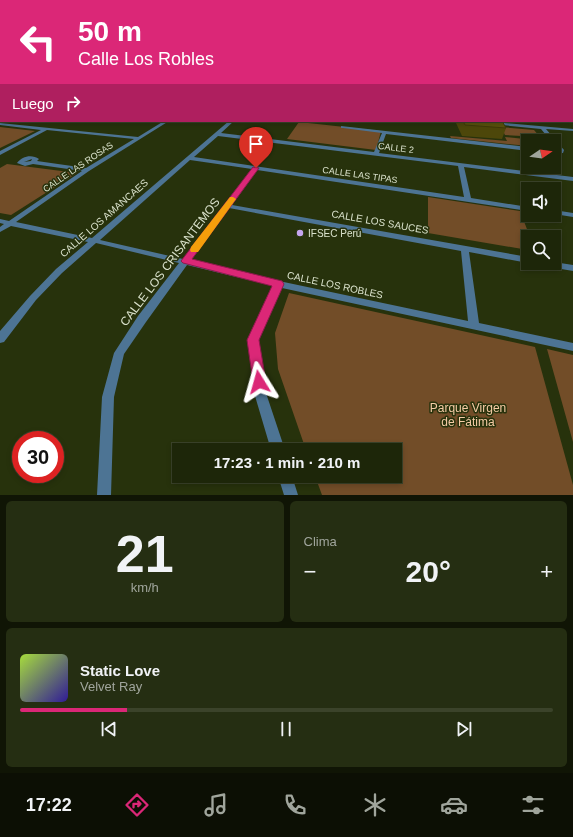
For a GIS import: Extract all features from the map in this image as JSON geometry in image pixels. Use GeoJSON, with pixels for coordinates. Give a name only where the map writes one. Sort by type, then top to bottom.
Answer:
{"type":"FeatureCollection","features":[{"type":"Feature","properties":{"kind":"street","name":"CALLE LAS ROSAS"},"geometry":{"type":"LineString","coordinates":[[0,230],[88,170],[164,122]]}},
{"type":"Feature","properties":{"kind":"street","name":"CALLE LOS AMANCAES"},"geometry":{"type":"LineString","coordinates":[[0,339],[33,298],[59,271],[231,122]]}},
{"type":"Feature","properties":{"kind":"street"},"geometry":{"type":"LineString","coordinates":[[488,123],[573,130]]}},
{"type":"Feature","properties":{"kind":"street"},"geometry":{"type":"LineString","coordinates":[[0,124],[138,138]]}},
{"type":"Feature","properties":{"kind":"street"},"geometry":{"type":"LineString","coordinates":[[542,127],[548,134]]}},
{"type":"Feature","properties":{"kind":"street"},"geometry":{"type":"LineString","coordinates":[[343,128],[521,148]]}},
{"type":"Feature","properties":{"kind":"street"},"geometry":{"type":"LineString","coordinates":[[0,153],[47,129]]}},
{"type":"Feature","properties":{"kind":"street"},"geometry":{"type":"LineString","coordinates":[[376,154],[384,132]]}},
{"type":"Feature","properties":{"kind":"street","name":"CALLE 2"},"geometry":{"type":"LineString","coordinates":[[218,134],[573,179]]}},
{"type":"Feature","properties":{"kind":"street","name":"CALLE LAS TIPAS"},"geometry":{"type":"LineString","coordinates":[[188,158],[521,208]]}},
{"type":"Feature","properties":{"kind":"street"},"geometry":{"type":"LineString","coordinates":[[34,162],[88,170]]}},
{"type":"Feature","properties":{"kind":"street"},"geometry":{"type":"LineString","coordinates":[[461,165],[468,200]]}},
{"type":"Feature","properties":{"kind":"street","name":"CALLE LOS CRISANTEMOS"},"geometry":{"type":"LineString","coordinates":[[104,495],[108,397],[119,353],[142,319],[256,168]]}},
{"type":"Feature","properties":{"kind":"street","name":"CALLE LOS SAUCES"},"geometry":{"type":"LineString","coordinates":[[227,206],[521,259]]}},
{"type":"Feature","properties":{"kind":"street"},"geometry":{"type":"LineString","coordinates":[[561,213],[573,215]]}},
{"type":"Feature","properties":{"kind":"street","name":"CALLE LOS ROBLES"},"geometry":{"type":"LineString","coordinates":[[0,221],[186,261],[278,284],[573,347]]}},
{"type":"Feature","properties":{"kind":"street"},"geometry":{"type":"LineString","coordinates":[[465,249],[474,326]]}},
{"type":"Feature","properties":{"kind":"street"},"geometry":{"type":"LineString","coordinates":[[561,266],[573,268]]}},
{"type":"Feature","properties":{"kind":"street"},"geometry":{"type":"LineString","coordinates":[[276,443],[261,396],[253,340],[278,284]]}},
{"type":"Feature","properties":{"kind":"street"},"geometry":{"type":"LineString","coordinates":[[288,483],[291,495]]}},
{"type":"Feature","properties":{"kind":"green space"},"geometry":{"type":"Polygon","coordinates":[[[299,122],[381,131],[376,150],[287,139],[299,122]]]}},
{"type":"Feature","properties":{"kind":"green space"},"geometry":{"type":"Polygon","coordinates":[[[0,127],[35,131],[0,148],[0,127]]]}},
{"type":"Feature","properties":{"kind":"green space"},"geometry":{"type":"Polygon","coordinates":[[[501,127],[534,130],[537,134],[521,134],[521,136],[505,135],[501,127]]]}},
{"type":"Feature","properties":{"kind":"green space"},"geometry":{"type":"Polygon","coordinates":[[[450,136],[507,141],[505,137],[521,139],[521,145],[451,138],[450,136]]]}},
{"type":"Feature","properties":{"kind":"green space"},"geometry":{"type":"Polygon","coordinates":[[[7,164],[77,173],[11,215],[0,213],[0,168],[7,164]]]}},
{"type":"Feature","properties":{"kind":"green space"},"geometry":{"type":"Polygon","coordinates":[[[428,197],[520,211],[521,222],[524,222],[527,230],[521,230],[521,249],[428,233],[428,197]]]}},
{"type":"Feature","properties":{"kind":"green space","name":"Parque Virgen de Fátima"},"geometry":{"type":"Polygon","coordinates":[[[289,293],[535,347],[573,485],[573,495],[322,495],[318,483],[402,483],[402,443],[304,443],[278,369],[275,333],[289,293]]]}},
{"type":"Feature","properties":{"kind":"green space"},"geometry":{"type":"Polygon","coordinates":[[[547,349],[573,355],[573,442],[547,349]]]}},
{"type":"Feature","properties":{"kind":"building"},"geometry":{"type":"Polygon","coordinates":[[[464,122],[503,122],[506,128],[465,125],[464,122]]]}},
{"type":"Feature","properties":{"kind":"slow traffic"},"geometry":{"type":"LineString","coordinates":[[195,250],[233,199]]}},
{"type":"Feature","properties":{"kind":"place","name":"IFSEC Perú"},"geometry":{"type":"Point","coordinates":[300,233]}},
{"type":"Feature","properties":{"kind":"route"},"geometry":{"type":"LineString","coordinates":[[256,168],[186,261],[278,284],[253,340],[259,382]]}}]}
